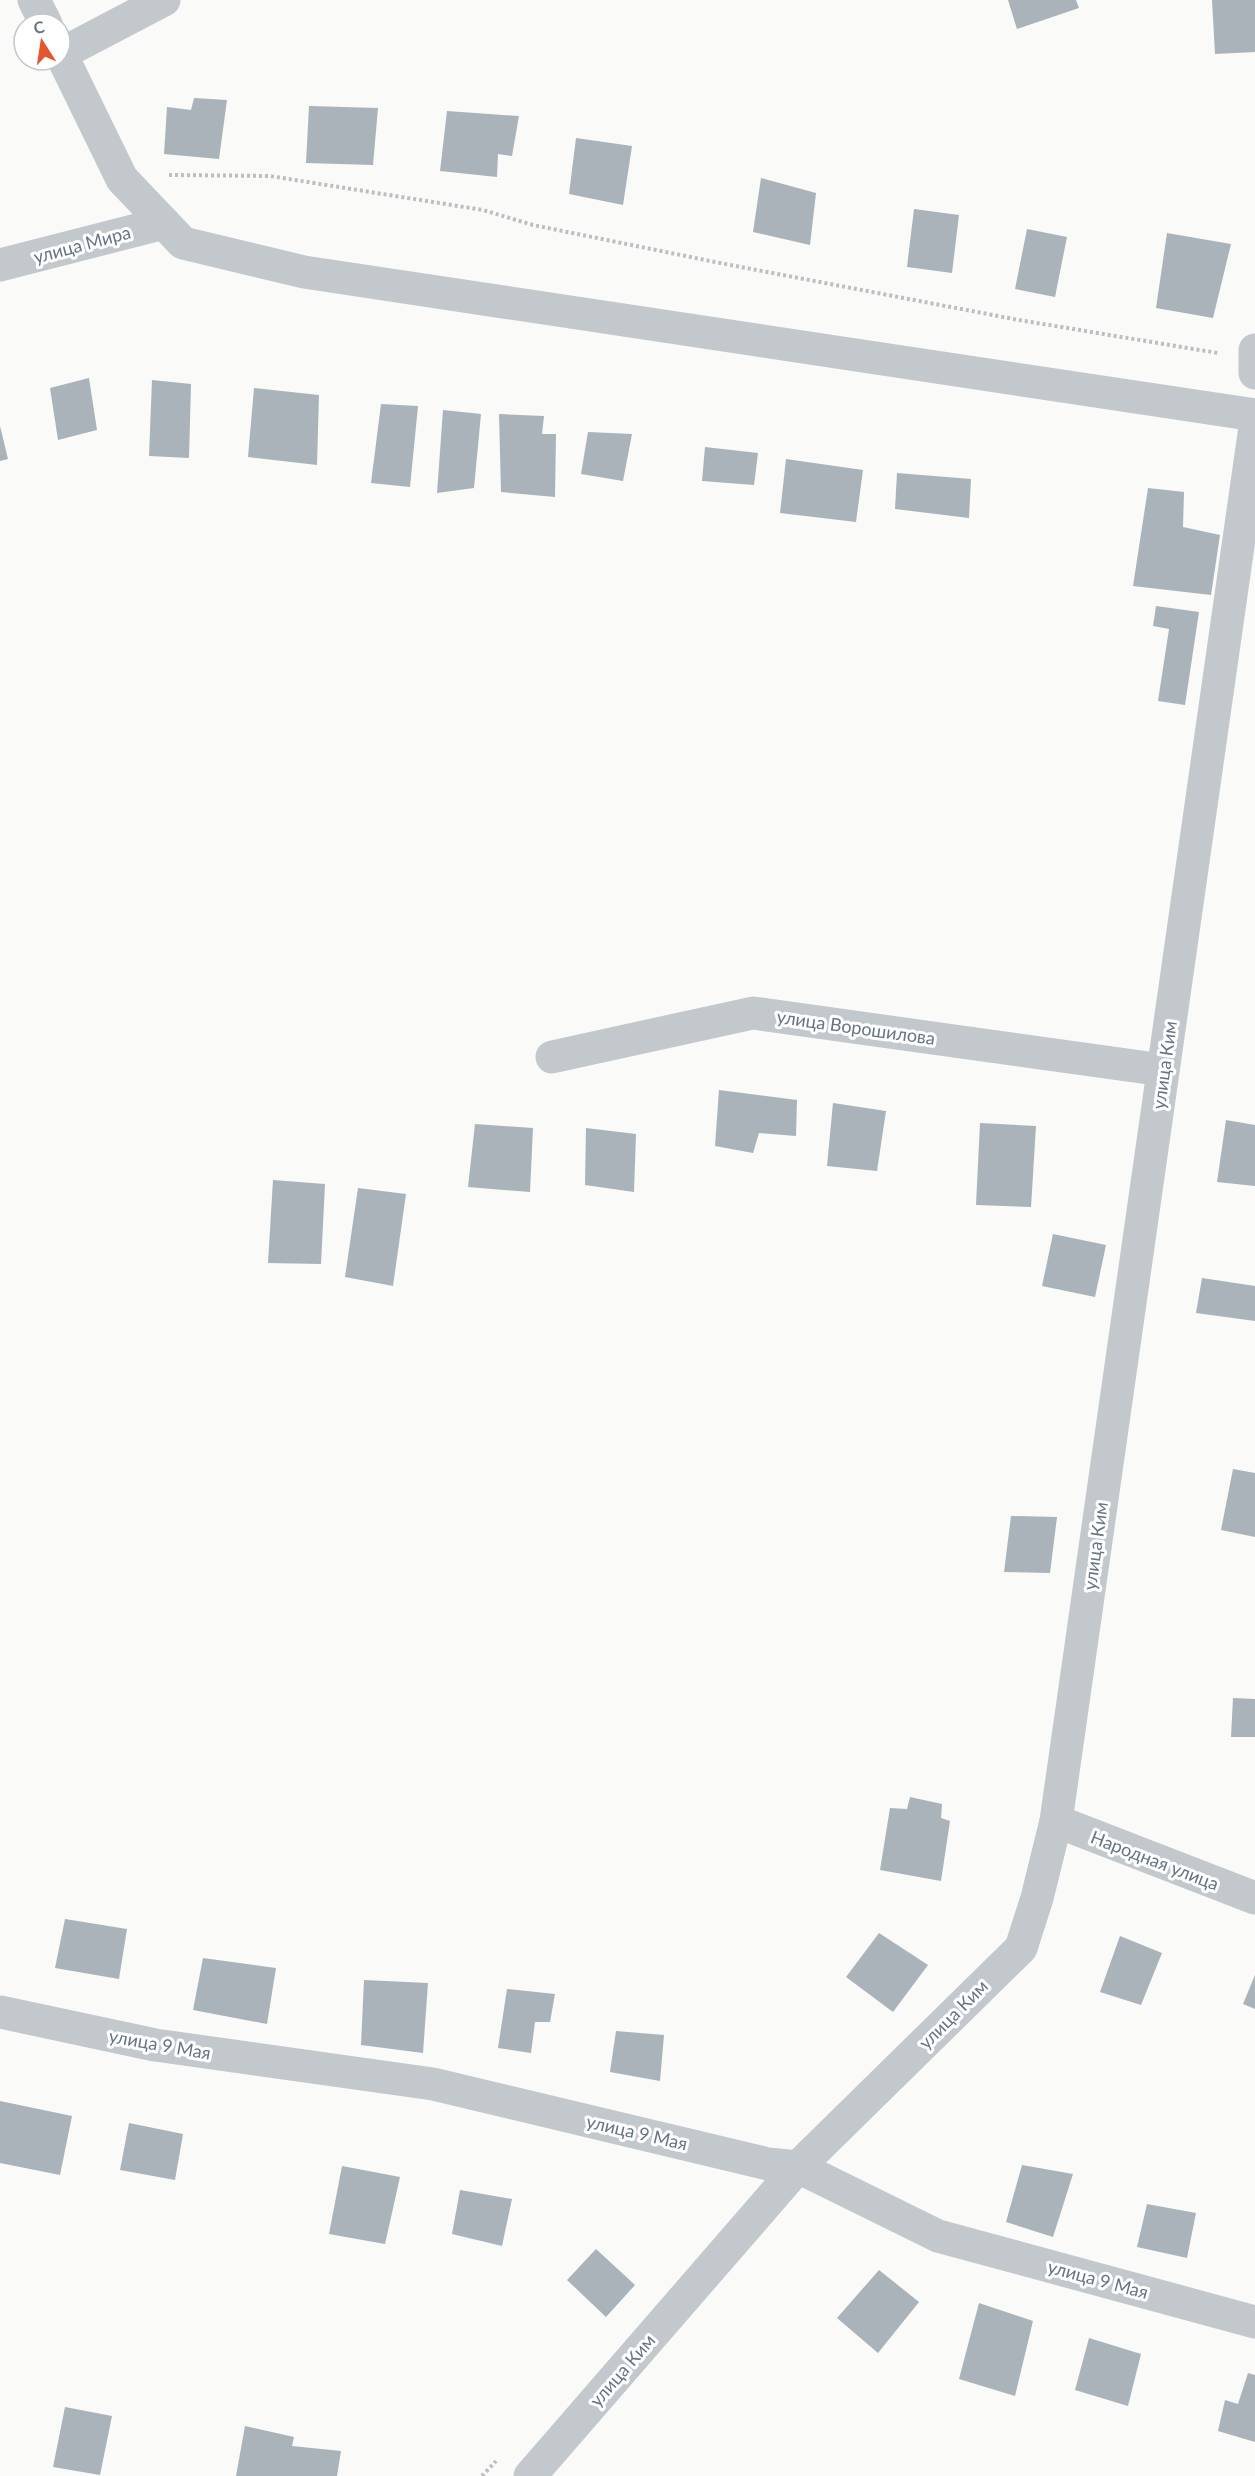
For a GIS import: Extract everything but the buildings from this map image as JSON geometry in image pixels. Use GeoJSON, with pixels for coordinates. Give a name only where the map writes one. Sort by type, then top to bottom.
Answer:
{"type":"FeatureCollection","features":[{"type":"Feature","properties":{"kind":"street"},"geometry":{"type":"LineString","coordinates":[[72,47],[164,0]]}},
{"type":"Feature","properties":{"kind":"street"},"geometry":{"type":"LineString","coordinates":[[69,72],[122,179],[174,233],[304,272],[1255,415]]}},
{"type":"Feature","properties":{"kind":"street","name":"улица Мира"},"geometry":{"type":"LineString","coordinates":[[0,265],[174,233]]}},
{"type":"Feature","properties":{"kind":"street"},"geometry":{"type":"LineString","coordinates":[[1255,350],[1255,373]]}},
{"type":"Feature","properties":{"kind":"street","name":"улица Ким"},"geometry":{"type":"LineString","coordinates":[[530,2476],[798,2167],[1021,1948],[1037,1898],[1056,1821],[1255,427]]}},
{"type":"Feature","properties":{"kind":"street","name":"улица Ворошилова"},"geometry":{"type":"LineString","coordinates":[[552,1057],[753,1013],[1163,1070]]}},
{"type":"Feature","properties":{"kind":"street","name":"Народная улица"},"geometry":{"type":"LineString","coordinates":[[1056,1821],[1255,1898]]}},
{"type":"Feature","properties":{"kind":"street","name":"улица 9 Мая"},"geometry":{"type":"LineString","coordinates":[[0,2012],[154,2044],[433,2084],[768,2163],[798,2167],[938,2236],[1255,2322]]}},
{"type":"Feature","properties":{"kind":"path"},"geometry":{"type":"LineString","coordinates":[[122,179],[165,175],[270,176],[483,210],[568,232],[1019,320],[1217,352],[1254,355]]}}]}
